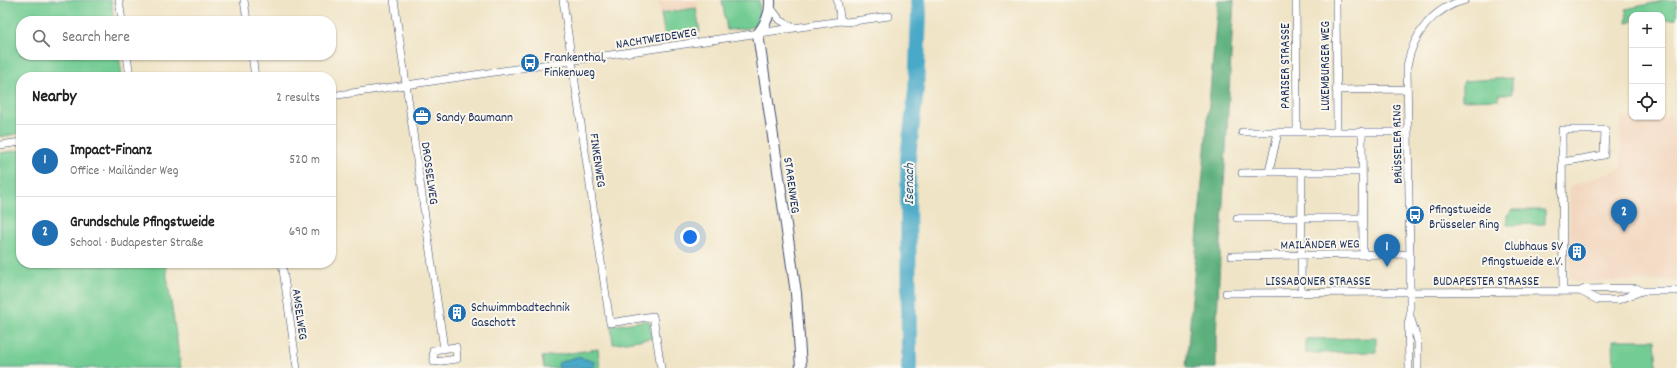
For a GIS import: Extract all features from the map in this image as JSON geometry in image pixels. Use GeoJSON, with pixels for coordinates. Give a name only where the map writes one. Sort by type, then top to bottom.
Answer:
{"type":"FeatureCollection","features":[{"type":"Feature","properties":{"kind":"street"},"geometry":{"type":"LineString","coordinates":[[119,0],[121,16]]}},
{"type":"Feature","properties":{"kind":"street"},"geometry":{"type":"LineString","coordinates":[[244,0],[246,16]]}},
{"type":"Feature","properties":{"kind":"street","name":"DROSSELWEG"},"geometry":{"type":"LineString","coordinates":[[394,0],[444,349]]}},
{"type":"Feature","properties":{"kind":"street","name":"FINKENWEG"},"geometry":{"type":"LineString","coordinates":[[563,0],[610,323],[653,316],[661,368]]}},
{"type":"Feature","properties":{"kind":"street"},"geometry":{"type":"LineString","coordinates":[[837,0],[841,21]]}},
{"type":"Feature","properties":{"kind":"street","name":"PARISER STRASSE"},"geometry":{"type":"LineString","coordinates":[[1296,0],[1297,131]]}},
{"type":"Feature","properties":{"kind":"street","name":"LUXEMBURGER WEG"},"geometry":{"type":"LineString","coordinates":[[1336,0],[1337,131]]}},
{"type":"Feature","properties":{"kind":"street","name":"BRÜSSELER RING"},"geometry":{"type":"LineString","coordinates":[[1409,368],[1408,324],[1410,316],[1410,254],[1407,66],[1415,39],[1423,26],[1454,1],[1465,0]]}},
{"type":"Feature","properties":{"kind":"street"},"geometry":{"type":"LineString","coordinates":[[770,4],[780,20],[794,28]]}},
{"type":"Feature","properties":{"kind":"street"},"geometry":{"type":"LineString","coordinates":[[758,34],[767,20],[770,4]]}},
{"type":"Feature","properties":{"kind":"street","name":"NACHTWEIDEWEG"},"geometry":{"type":"LineString","coordinates":[[336,95],[841,21],[847,22],[889,16]]}},
{"type":"Feature","properties":{"kind":"street","name":"STARENWEG"},"geometry":{"type":"LineString","coordinates":[[758,34],[796,293],[801,368]]}},
{"type":"Feature","properties":{"kind":"street"},"geometry":{"type":"LineString","coordinates":[[128,60],[129,72]]}},
{"type":"Feature","properties":{"kind":"street"},"geometry":{"type":"LineString","coordinates":[[253,60],[254,72]]}},
{"type":"Feature","properties":{"kind":"street"},"geometry":{"type":"LineString","coordinates":[[1336,90],[1407,89]]}},
{"type":"Feature","properties":{"kind":"street"},"geometry":{"type":"LineString","coordinates":[[1562,162],[1604,155],[1605,130],[1562,130],[1562,162],[1563,292]]}},
{"type":"Feature","properties":{"kind":"street"},"geometry":{"type":"LineString","coordinates":[[1362,131],[1363,255]]}},
{"type":"Feature","properties":{"kind":"street"},"geometry":{"type":"LineString","coordinates":[[1242,132],[1408,132]]}},
{"type":"Feature","properties":{"kind":"street"},"geometry":{"type":"LineString","coordinates":[[1269,172],[1278,132]]}},
{"type":"Feature","properties":{"kind":"street"},"geometry":{"type":"LineString","coordinates":[[0,145],[16,143]]}},
{"type":"Feature","properties":{"kind":"street"},"geometry":{"type":"LineString","coordinates":[[1301,292],[1303,218],[1302,172]]}},
{"type":"Feature","properties":{"kind":"street"},"geometry":{"type":"LineString","coordinates":[[1242,173],[1362,172]]}},
{"type":"Feature","properties":{"kind":"street"},"geometry":{"type":"LineString","coordinates":[[1237,218],[1362,218]]}},
{"type":"Feature","properties":{"kind":"street","name":"MAILÄNDER WEG"},"geometry":{"type":"LineString","coordinates":[[1230,256],[1410,254]]}},
{"type":"Feature","properties":{"kind":"street","name":"AMSELWEG"},"geometry":{"type":"LineString","coordinates":[[283,268],[297,368]]}},
{"type":"Feature","properties":{"kind":"street","name":"BUDAPESTER STRASSE"},"geometry":{"type":"LineString","coordinates":[[1580,292],[1585,289],[1636,288],[1642,292]]}},
{"type":"Feature","properties":{"kind":"street","name":"BUDAPESTER STRASSE"},"geometry":{"type":"LineString","coordinates":[[1410,292],[1580,292],[1598,300],[1618,300],[1642,292],[1677,291]]}},
{"type":"Feature","properties":{"kind":"street","name":"LISSABONER STRASSE"},"geometry":{"type":"LineString","coordinates":[[1226,293],[1410,292]]}},
{"type":"Feature","properties":{"kind":"street","name":"BRÜSSELER RING"},"geometry":{"type":"LineString","coordinates":[[1410,316],[1418,342],[1418,368]]}},
{"type":"Feature","properties":{"kind":"shaded area"},"geometry":{"type":"Polygon","coordinates":[[[658,0],[697,0],[701,33],[664,38],[658,0]]]}},
{"type":"Feature","properties":{"kind":"shaded area"},"geometry":{"type":"Polygon","coordinates":[[[1669,113],[1677,124],[1677,280],[1574,282],[1570,278],[1570,186],[1621,169],[1621,117],[1629,117],[1629,120],[1665,120],[1669,113]]]}},
{"type":"Feature","properties":{"kind":"green space"},"geometry":{"type":"Polygon","coordinates":[[[0,0],[111,0],[113,16],[16,16],[16,60],[120,60],[121,72],[16,72],[16,134],[0,137],[0,0]]]}},
{"type":"Feature","properties":{"kind":"green space"},"geometry":{"type":"Polygon","coordinates":[[[722,0],[759,0],[760,10],[757,22],[754,26],[749,28],[727,30],[722,0]]]}},
{"type":"Feature","properties":{"kind":"green space"},"geometry":{"type":"Polygon","coordinates":[[[1218,0],[1234,0],[1216,335],[1216,368],[1186,368],[1218,0]]]}},
{"type":"Feature","properties":{"kind":"green space"},"geometry":{"type":"Polygon","coordinates":[[[1667,0],[1677,0],[1676,19],[1665,20],[1665,12],[1629,12],[1629,23],[1627,23],[1626,9],[1667,0]]]}},
{"type":"Feature","properties":{"kind":"green space"},"geometry":{"type":"Polygon","coordinates":[[[696,8],[700,32],[665,37],[661,13],[696,8]]]}},
{"type":"Feature","properties":{"kind":"green space"},"geometry":{"type":"Polygon","coordinates":[[[1512,78],[1512,94],[1499,94],[1499,99],[1462,100],[1462,86],[1464,81],[1512,78]]]}},
{"type":"Feature","properties":{"kind":"green space"},"geometry":{"type":"Polygon","coordinates":[[[16,151],[16,268],[166,268],[181,368],[0,368],[0,153],[16,151]]]}},
{"type":"Feature","properties":{"kind":"green space"},"geometry":{"type":"Polygon","coordinates":[[[1513,210],[1545,210],[1545,224],[1507,225],[1507,215],[1513,210]]]}},
{"type":"Feature","properties":{"kind":"green space"},"geometry":{"type":"Polygon","coordinates":[[[649,320],[652,338],[613,344],[611,326],[649,320]]]}},
{"type":"Feature","properties":{"kind":"green space"},"geometry":{"type":"Polygon","coordinates":[[[1376,338],[1376,352],[1306,353],[1306,339],[1376,338]]]}},
{"type":"Feature","properties":{"kind":"green space"},"geometry":{"type":"Polygon","coordinates":[[[1613,340],[1655,340],[1657,368],[1614,368],[1613,340]]]}},
{"type":"Feature","properties":{"kind":"green space"},"geometry":{"type":"Polygon","coordinates":[[[598,349],[600,368],[544,368],[542,357],[598,349]]]}},
{"type":"Feature","properties":{"kind":"water"},"geometry":{"type":"Polygon","coordinates":[[[576,357],[594,361],[593,368],[559,368],[558,363],[576,357]]]}},
{"type":"Feature","properties":{"kind":"waterway","name":"Isenach"},"geometry":{"type":"LineString","coordinates":[[909,368],[908,157],[916,91],[919,13],[918,0]]}},
{"type":"Feature","properties":{"kind":"place","name":"Frankenthal, Finkenweg"},"geometry":{"type":"Point","coordinates":[530,63]}},
{"type":"Feature","properties":{"kind":"place","name":"Sandy Baumann"},"geometry":{"type":"Point","coordinates":[422,116]}},
{"type":"Feature","properties":{"kind":"place","name":"Pfingstweide Brüsseler Ring"},"geometry":{"type":"Point","coordinates":[1415,215]}},
{"type":"Feature","properties":{"kind":"place","name":"Grundschule Pfingstweide"},"geometry":{"type":"Point","coordinates":[1624,232]}},
{"type":"Feature","properties":{"kind":"place","name":"Clubhaus SV Pfingstweide e.V."},"geometry":{"type":"Point","coordinates":[1577,252]}},
{"type":"Feature","properties":{"kind":"place","name":"Impact-Finanz"},"geometry":{"type":"Point","coordinates":[1387,267]}},
{"type":"Feature","properties":{"kind":"place","name":"Schwimmbadtechnik Gaschott"},"geometry":{"type":"Point","coordinates":[457,313]}}]}
